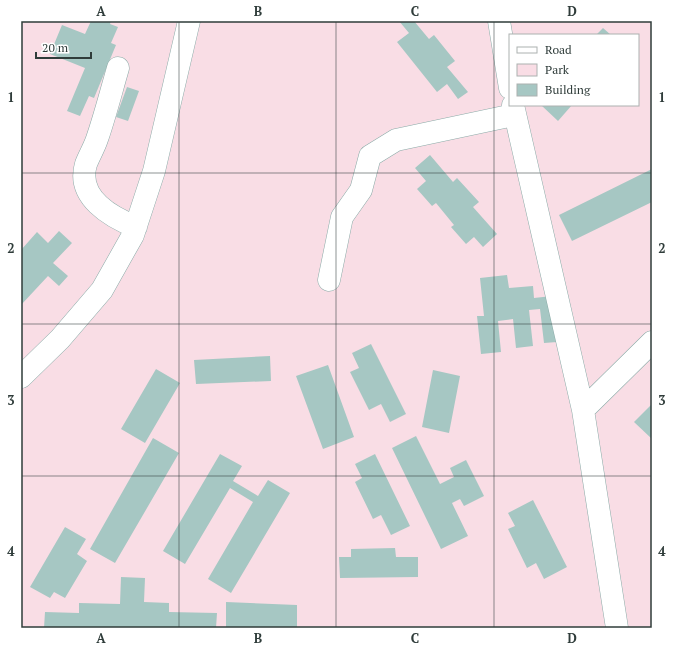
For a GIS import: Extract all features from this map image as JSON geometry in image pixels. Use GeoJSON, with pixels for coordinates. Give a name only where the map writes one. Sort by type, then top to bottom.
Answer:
{"type":"FeatureCollection","features":[{"type":"Feature","properties":{"kind":"street"},"geometry":{"type":"LineString","coordinates":[[23,370],[60,339],[102,290],[133,235],[154,171],[189,21]]}},
{"type":"Feature","properties":{"kind":"street"},"geometry":{"type":"LineString","coordinates":[[499,21],[509,82]]}},
{"type":"Feature","properties":{"kind":"street"},"geometry":{"type":"LineString","coordinates":[[118,68],[97,140],[86,164],[84,178],[86,187],[91,195],[104,210],[120,220],[136,227]]}},
{"type":"Feature","properties":{"kind":"street"},"geometry":{"type":"LineString","coordinates":[[329,280],[342,217],[361,190],[370,156],[396,140],[514,110],[583,410],[617,628]]}},
{"type":"Feature","properties":{"kind":"street"},"geometry":{"type":"LineString","coordinates":[[583,410],[652,342]]}},
{"type":"Feature","properties":{"kind":"green space"},"geometry":{"type":"Polygon","coordinates":[[[21,21],[652,21],[652,628],[21,628],[21,21]]]}},
{"type":"Feature","properties":{"kind":"building"},"geometry":{"type":"Polygon","coordinates":[[[91,21],[111,21],[110,24],[118,27],[111,43],[116,45],[94,98],[89,96],[80,116],[67,111],[85,68],[50,54],[62,25],[85,34],[91,21]]]}},
{"type":"Feature","properties":{"kind":"building"},"geometry":{"type":"Polygon","coordinates":[[[399,21],[414,21],[429,39],[434,35],[455,61],[447,67],[468,92],[458,99],[447,84],[437,92],[397,42],[409,33],[399,21]]]}},
{"type":"Feature","properties":{"kind":"building"},"geometry":{"type":"Polygon","coordinates":[[[603,28],[610,34],[597,34],[603,28]]]}},
{"type":"Feature","properties":{"kind":"building"},"geometry":{"type":"Polygon","coordinates":[[[127,87],[139,91],[128,121],[116,117],[127,87]]]}},
{"type":"Feature","properties":{"kind":"building"},"geometry":{"type":"Polygon","coordinates":[[[542,106],[571,106],[558,121],[542,106]]]}},
{"type":"Feature","properties":{"kind":"building"},"geometry":{"type":"Polygon","coordinates":[[[430,155],[453,182],[457,178],[479,202],[473,207],[497,234],[483,247],[474,237],[466,244],[451,227],[454,225],[436,203],[432,206],[417,189],[426,181],[415,168],[430,155]]]}},
{"type":"Feature","properties":{"kind":"building"},"geometry":{"type":"Polygon","coordinates":[[[652,169],[652,202],[572,241],[559,215],[652,169]]]}},
{"type":"Feature","properties":{"kind":"building"},"geometry":{"type":"Polygon","coordinates":[[[59,231],[72,243],[53,263],[68,276],[59,286],[48,276],[21,305],[21,250],[37,232],[48,243],[59,231]]]}},
{"type":"Feature","properties":{"kind":"building"},"geometry":{"type":"Polygon","coordinates":[[[507,275],[509,288],[533,286],[534,298],[552,296],[557,342],[544,343],[540,309],[529,310],[533,346],[516,348],[513,319],[498,321],[501,352],[481,354],[477,316],[484,316],[480,278],[507,275]]]}},
{"type":"Feature","properties":{"kind":"building"},"geometry":{"type":"Polygon","coordinates":[[[371,344],[406,414],[390,422],[381,404],[369,410],[350,372],[359,368],[352,353],[371,344]]]}},
{"type":"Feature","properties":{"kind":"building"},"geometry":{"type":"Polygon","coordinates":[[[270,356],[271,381],[196,384],[194,360],[270,356]]]}},
{"type":"Feature","properties":{"kind":"building"},"geometry":{"type":"Polygon","coordinates":[[[328,365],[354,437],[323,449],[296,376],[328,365]]]}},
{"type":"Feature","properties":{"kind":"building"},"geometry":{"type":"Polygon","coordinates":[[[156,369],[180,383],[145,443],[121,429],[156,369]]]}},
{"type":"Feature","properties":{"kind":"building"},"geometry":{"type":"Polygon","coordinates":[[[433,370],[460,376],[449,433],[422,427],[433,370]]]}},
{"type":"Feature","properties":{"kind":"building"},"geometry":{"type":"Polygon","coordinates":[[[652,404],[652,439],[634,422],[652,404]]]}},
{"type":"Feature","properties":{"kind":"building"},"geometry":{"type":"Polygon","coordinates":[[[416,436],[440,484],[454,477],[450,468],[466,460],[484,496],[464,506],[460,499],[452,503],[468,536],[441,549],[392,448],[416,436]]]}},
{"type":"Feature","properties":{"kind":"building"},"geometry":{"type":"Polygon","coordinates":[[[153,438],[179,453],[115,563],[90,549],[153,438]]]}},
{"type":"Feature","properties":{"kind":"building"},"geometry":{"type":"Polygon","coordinates":[[[220,454],[242,466],[233,481],[258,496],[268,480],[290,493],[231,593],[208,579],[253,502],[230,488],[185,564],[163,551],[220,454]]]}},
{"type":"Feature","properties":{"kind":"building"},"geometry":{"type":"Polygon","coordinates":[[[375,454],[410,526],[391,535],[381,515],[373,519],[355,482],[362,478],[355,464],[375,454]]]}},
{"type":"Feature","properties":{"kind":"building"},"geometry":{"type":"Polygon","coordinates":[[[533,500],[567,567],[544,579],[536,563],[527,568],[508,529],[515,526],[508,513],[533,500]]]}},
{"type":"Feature","properties":{"kind":"building"},"geometry":{"type":"Polygon","coordinates":[[[65,527],[86,539],[77,554],[87,561],[65,598],[54,592],[50,598],[30,587],[65,527]]]}},
{"type":"Feature","properties":{"kind":"building"},"geometry":{"type":"Polygon","coordinates":[[[395,548],[396,557],[418,557],[418,577],[340,578],[339,557],[351,557],[351,549],[395,548]]]}},
{"type":"Feature","properties":{"kind":"building"},"geometry":{"type":"Polygon","coordinates":[[[121,577],[145,578],[144,602],[169,603],[169,612],[217,613],[216,628],[44,628],[45,612],[79,613],[79,603],[120,604],[121,577]]]}},
{"type":"Feature","properties":{"kind":"building"},"geometry":{"type":"Polygon","coordinates":[[[226,602],[297,605],[297,628],[226,628],[226,602]]]}}]}
